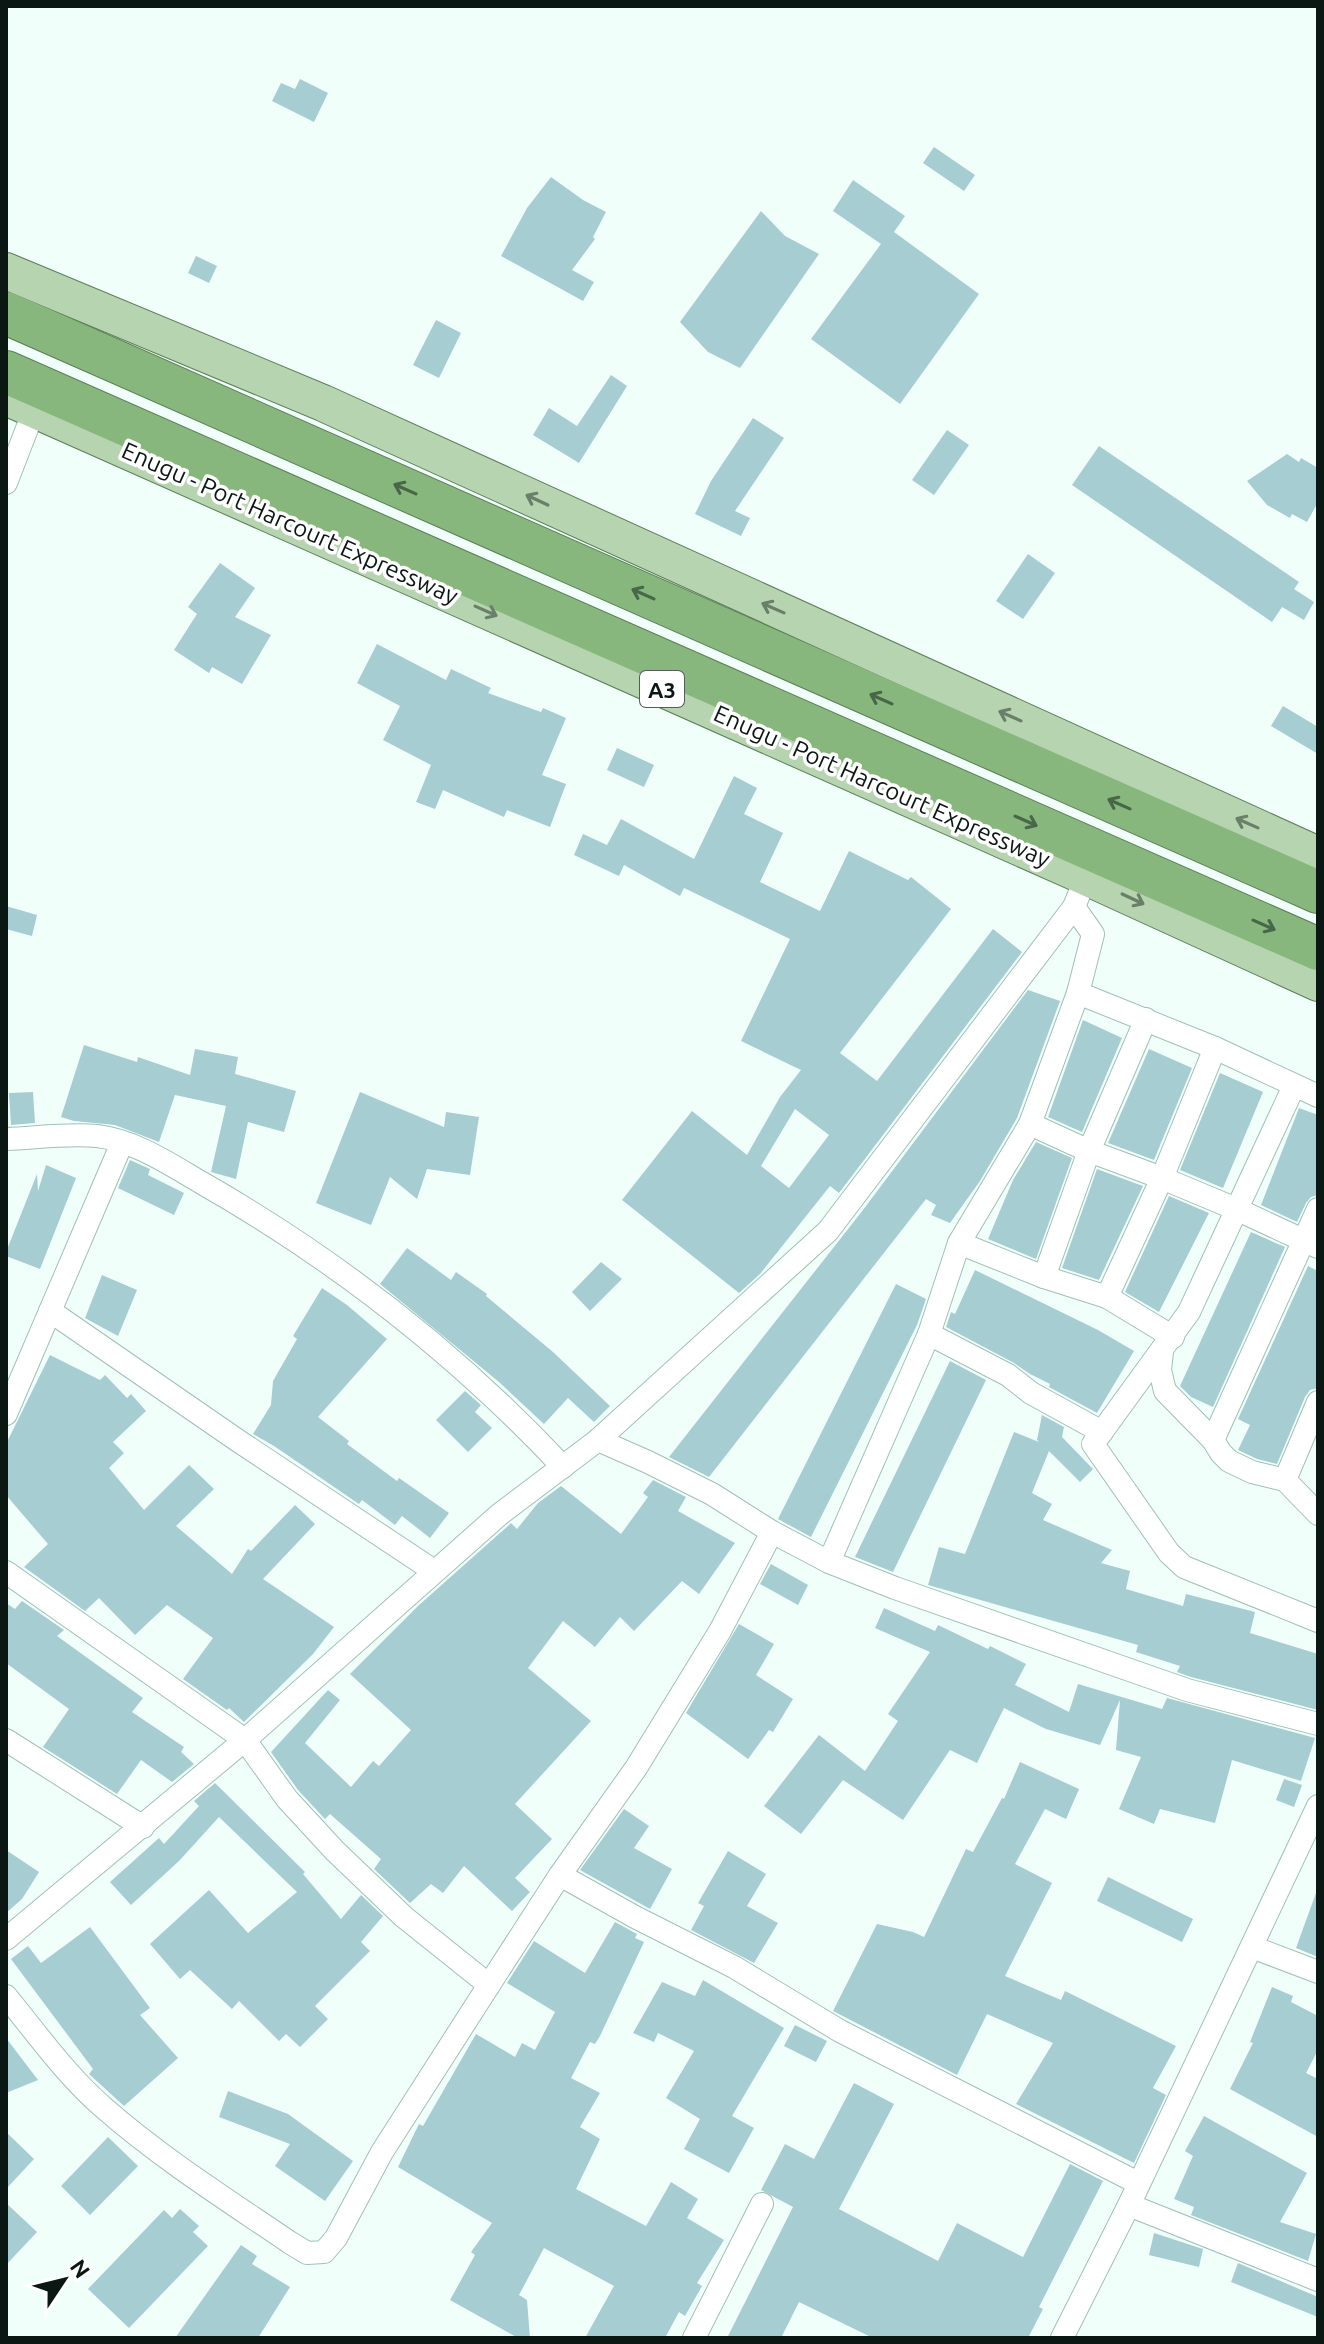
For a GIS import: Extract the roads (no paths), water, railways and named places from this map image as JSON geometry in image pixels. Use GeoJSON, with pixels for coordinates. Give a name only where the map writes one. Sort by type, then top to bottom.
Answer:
{"type":"FeatureCollection","features":[{"type":"Feature","properties":{"kind":"highway"},"geometry":{"type":"LineString","coordinates":[[6,313],[1318,892]]}},
{"type":"Feature","properties":{"kind":"highway","name":"Enugu - Port Harcourt Expressway"},"geometry":{"type":"LineString","coordinates":[[6,372],[1318,949]]}},
{"type":"Feature","properties":{"kind":"main road"},"geometry":{"type":"LineString","coordinates":[[6,271],[323,403],[1318,855]]}},
{"type":"Feature","properties":{"kind":"main road","name":"Enugu - Port Harcourt Expressway"},"geometry":{"type":"LineString","coordinates":[[20,403],[1080,892],[1318,983]]}},
{"type":"Feature","properties":{"kind":"street"},"geometry":{"type":"LineString","coordinates":[[6,483],[20,403]]}},
{"type":"Feature","properties":{"kind":"street"},"geometry":{"type":"LineString","coordinates":[[829,1562],[929,1334],[959,1243],[1030,1124],[1078,993],[1093,934],[1080,892]]}},
{"type":"Feature","properties":{"kind":"street"},"geometry":{"type":"LineString","coordinates":[[6,1939],[245,1740],[500,1514],[598,1440],[828,1231],[1080,892]]}},
{"type":"Feature","properties":{"kind":"street"},"geometry":{"type":"LineString","coordinates":[[1078,993],[1215,1048],[1318,1096]]}},
{"type":"Feature","properties":{"kind":"street"},"geometry":{"type":"LineString","coordinates":[[1044,1277],[1089,1151],[1146,1019]]}},
{"type":"Feature","properties":{"kind":"street"},"geometry":{"type":"LineString","coordinates":[[1107,1297],[1162,1178],[1215,1048]]}},
{"type":"Feature","properties":{"kind":"street"},"geometry":{"type":"LineString","coordinates":[[1294,1086],[1189,1312],[1095,1440],[1095,1448],[1169,1553],[1184,1567],[1318,1621]]}},
{"type":"Feature","properties":{"kind":"street"},"geometry":{"type":"LineString","coordinates":[[1030,1124],[1089,1151],[1236,1209],[1311,1244]]}},
{"type":"Feature","properties":{"kind":"street"},"geometry":{"type":"LineString","coordinates":[[6,1139],[98,1136],[166,1162],[227,1197],[349,1277],[492,1396],[563,1467]]}},
{"type":"Feature","properties":{"kind":"street"},"geometry":{"type":"LineString","coordinates":[[6,1414],[122,1143]]}},
{"type":"Feature","properties":{"kind":"street"},"geometry":{"type":"LineString","coordinates":[[1213,1440],[1311,1244],[1318,1209]]}},
{"type":"Feature","properties":{"kind":"street"},"geometry":{"type":"LineString","coordinates":[[959,1243],[1044,1277],[1107,1297],[1167,1344]]}},
{"type":"Feature","properties":{"kind":"street"},"geometry":{"type":"LineString","coordinates":[[50,1311],[434,1571]]}},
{"type":"Feature","properties":{"kind":"street"},"geometry":{"type":"LineString","coordinates":[[929,1334],[1008,1375],[1031,1393],[1102,1432]]}},
{"type":"Feature","properties":{"kind":"street"},"geometry":{"type":"LineString","coordinates":[[1167,1344],[1160,1370],[1165,1391],[1229,1461],[1252,1472],[1285,1480],[1318,1514]]}},
{"type":"Feature","properties":{"kind":"street"},"geometry":{"type":"LineString","coordinates":[[1285,1480],[1318,1402]]}},
{"type":"Feature","properties":{"kind":"street"},"geometry":{"type":"LineString","coordinates":[[598,1440],[712,1494],[772,1532],[829,1562],[908,1593],[1187,1690],[1318,1724]]}},
{"type":"Feature","properties":{"kind":"street"},"geometry":{"type":"LineString","coordinates":[[6,1996],[51,2053],[102,2107],[178,2166],[307,2253],[324,2252],[336,2238],[382,2152],[489,1985],[560,1875],[636,1768],[720,1631],[772,1532]]}},
{"type":"Feature","properties":{"kind":"street"},"geometry":{"type":"LineString","coordinates":[[6,1572],[245,1740],[287,1799],[335,1851],[404,1917],[489,1985]]}},
{"type":"Feature","properties":{"kind":"street"},"geometry":{"type":"LineString","coordinates":[[6,1740],[143,1827]]}},
{"type":"Feature","properties":{"kind":"street"},"geometry":{"type":"LineString","coordinates":[[1062,2338],[1129,2205],[1318,1806]]}},
{"type":"Feature","properties":{"kind":"street"},"geometry":{"type":"LineString","coordinates":[[560,1875],[734,1967],[840,2031],[1138,2183]]}},
{"type":"Feature","properties":{"kind":"street"},"geometry":{"type":"LineString","coordinates":[[1252,1947],[1318,1972]]}},
{"type":"Feature","properties":{"kind":"street"},"geometry":{"type":"LineString","coordinates":[[694,2338],[762,2204]]}},
{"type":"Feature","properties":{"kind":"street"},"geometry":{"type":"LineString","coordinates":[[1129,2205],[1318,2280]]}}]}
